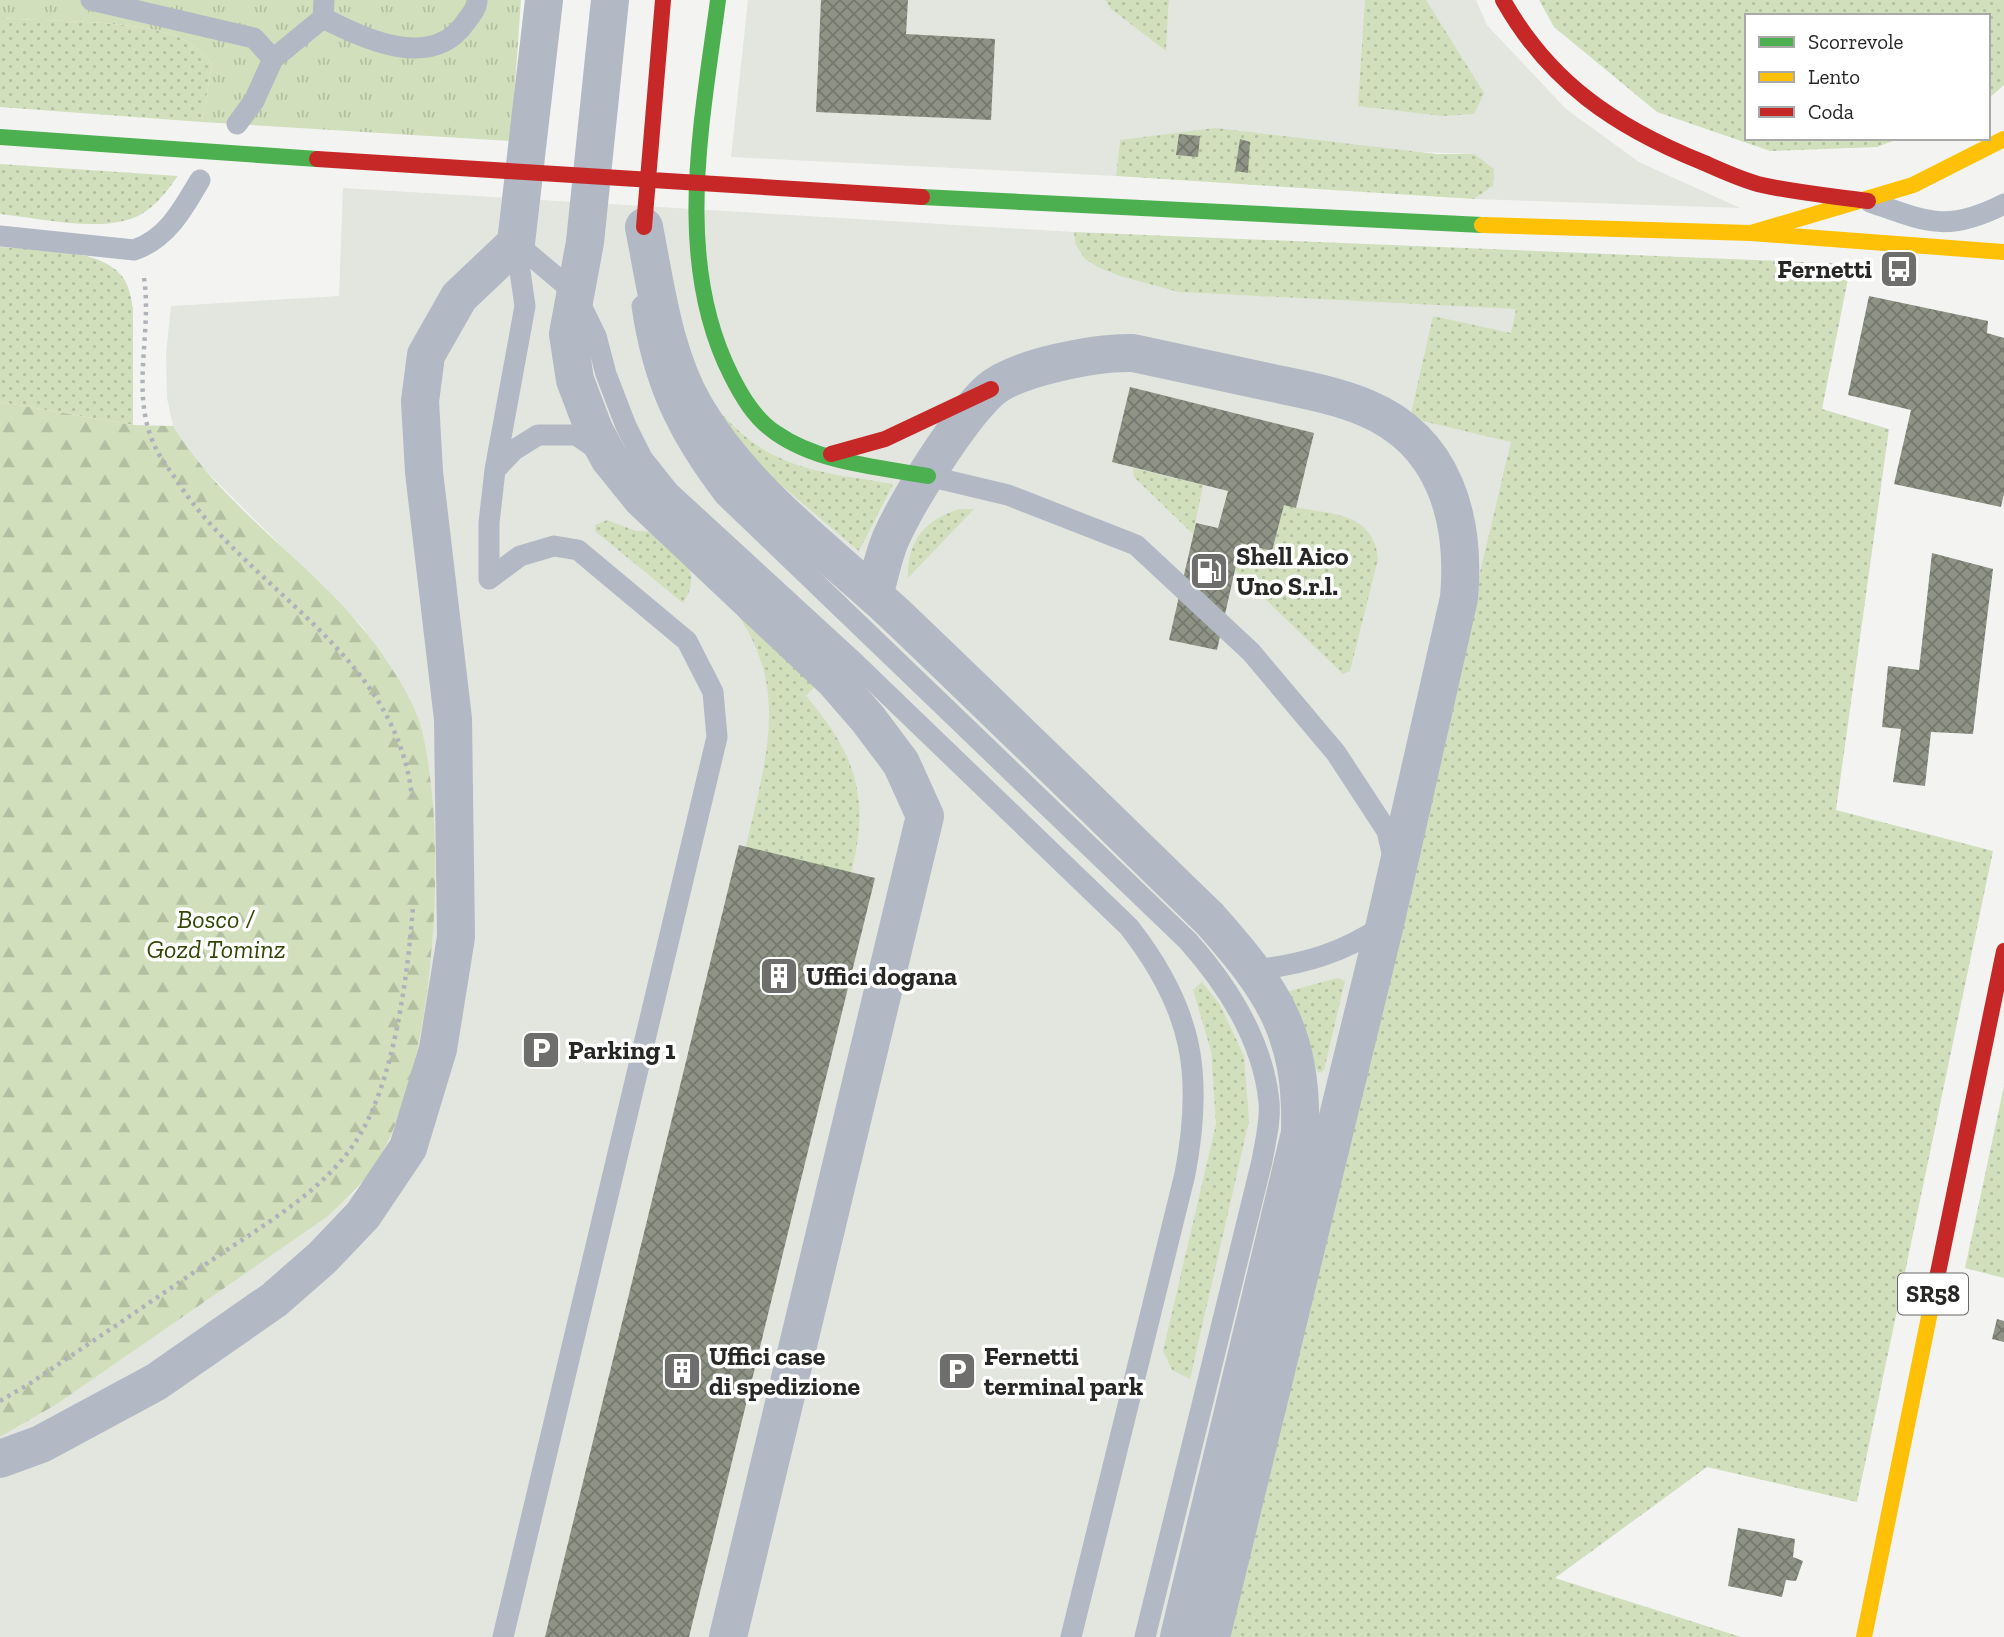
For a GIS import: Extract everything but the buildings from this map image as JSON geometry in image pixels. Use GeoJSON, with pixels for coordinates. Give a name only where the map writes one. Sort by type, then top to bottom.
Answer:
{"type":"FeatureCollection","features":[{"type":"Feature","properties":{"kind":"main road"},"geometry":{"type":"LineString","coordinates":[[644,227],[663,0]]}},
{"type":"Feature","properties":{"kind":"main road"},"geometry":{"type":"LineString","coordinates":[[718,0],[703,129],[700,191],[704,303],[714,341],[728,374],[751,409],[778,435],[802,448],[928,475]]}},
{"type":"Feature","properties":{"kind":"main road"},"geometry":{"type":"LineString","coordinates":[[1503,0],[1511,19],[1565,84],[1628,129],[1675,152],[1765,186],[1868,201]]}},
{"type":"Feature","properties":{"kind":"main road"},"geometry":{"type":"LineString","coordinates":[[0,137],[729,187],[1469,225],[1751,233],[2004,252]]}},
{"type":"Feature","properties":{"kind":"main road"},"geometry":{"type":"LineString","coordinates":[[1751,233],[1868,201],[1913,185],[2004,139]]}},
{"type":"Feature","properties":{"kind":"main road"},"geometry":{"type":"LineString","coordinates":[[827,455],[885,439],[991,389]]}},
{"type":"Feature","properties":{"kind":"main road","name":"SR58"},"geometry":{"type":"LineString","coordinates":[[1864,1637],[2004,951]]}},
{"type":"Feature","properties":{"kind":"street"},"geometry":{"type":"LineString","coordinates":[[0,1459],[41,1444],[156,1382],[274,1300],[322,1258],[363,1215],[408,1148],[439,1049],[456,937],[453,719],[424,472],[420,401],[426,355],[459,297],[516,243],[544,0]]}},
{"type":"Feature","properties":{"kind":"street"},"geometry":{"type":"LineString","coordinates":[[610,0],[585,242],[568,334],[575,380],[594,430],[609,458],[642,499],[835,681],[901,764],[925,816],[728,1637]]}},
{"type":"Feature","properties":{"kind":"street"},"geometry":{"type":"LineString","coordinates":[[644,227],[666,332],[695,407],[716,440],[779,510],[874,595],[1209,918],[1255,970],[1272,997],[1297,1068],[1300,1133],[1179,1637]]}},
{"type":"Feature","properties":{"kind":"street"},"geometry":{"type":"LineString","coordinates":[[874,595],[889,541],[906,507],[991,389],[1057,362],[1104,352],[1133,353],[1332,396],[1368,409],[1400,427],[1429,453],[1446,487],[1456,523],[1462,561],[1459,598],[1385,924],[1211,1637]]}},
{"type":"Feature","properties":{"kind":"lane"},"geometry":{"type":"LineString","coordinates":[[91,0],[254,38],[273,60]]}},
{"type":"Feature","properties":{"kind":"lane"},"geometry":{"type":"LineString","coordinates":[[237,124],[254,101],[273,60],[324,9],[368,41],[420,49],[454,39],[477,7],[477,0]]}},
{"type":"Feature","properties":{"kind":"lane"},"geometry":{"type":"LineString","coordinates":[[0,236],[134,250],[149,244],[162,234],[183,208],[200,180]]}},
{"type":"Feature","properties":{"kind":"lane"},"geometry":{"type":"LineString","coordinates":[[1868,201],[1914,218],[1951,223],[1974,219],[2004,204]]}},
{"type":"Feature","properties":{"kind":"lane"},"geometry":{"type":"LineString","coordinates":[[644,227],[642,304],[647,342],[674,422],[694,456],[725,496],[1188,941],[1228,990],[1257,1046],[1270,1104],[1262,1161],[1145,1637]]}},
{"type":"Feature","properties":{"kind":"lane"},"geometry":{"type":"LineString","coordinates":[[516,243],[575,293],[596,336],[606,374],[626,426],[642,458],[669,492],[854,662],[1129,927],[1152,957],[1173,993],[1194,1078],[1195,1123],[1185,1174],[1071,1637]]}},
{"type":"Feature","properties":{"kind":"lane"},"geometry":{"type":"LineString","coordinates":[[503,1637],[717,737],[713,692],[687,641],[578,550],[554,546],[520,556],[489,579],[489,523],[495,470],[525,306],[516,243]]}},
{"type":"Feature","properties":{"kind":"lane"},"geometry":{"type":"LineString","coordinates":[[495,470],[514,450],[538,435],[576,435],[609,458]]}},
{"type":"Feature","properties":{"kind":"lane"},"geometry":{"type":"LineString","coordinates":[[928,475],[1008,495],[1136,545],[1251,652],[1336,753],[1387,831],[1397,873]]}},
{"type":"Feature","properties":{"kind":"lane"},"geometry":{"type":"LineString","coordinates":[[1255,970],[1298,965],[1334,954],[1385,924]]}},
{"type":"Feature","properties":{"kind":"path"},"geometry":{"type":"LineString","coordinates":[[134,250],[143,270],[146,294],[144,414],[151,438],[184,493],[205,520],[336,644],[365,678],[404,756],[413,804]]}},
{"type":"Feature","properties":{"kind":"path"},"geometry":{"type":"LineString","coordinates":[[0,1401],[284,1210],[347,1154],[362,1131],[375,1099],[395,1034],[403,996],[414,901]]}},
{"type":"Feature","properties":{"kind":"shaded area"},"geometry":{"type":"Polygon","coordinates":[[[748,0],[1105,0],[1111,9],[1166,50],[1169,0],[1476,0],[1487,25],[1566,109],[1639,162],[1740,208],[1474,199],[1493,186],[1474,154],[1120,140],[1116,176],[731,157],[748,0]]]}},
{"type":"Feature","properties":{"kind":"shaded area"},"geometry":{"type":"Polygon","coordinates":[[[343,188],[1074,232],[1075,243],[1179,292],[1558,310],[1245,1637],[0,1637],[0,1437],[57,1404],[327,1217],[359,1188],[382,1153],[395,1124],[419,1038],[432,951],[434,847],[428,773],[364,628],[193,458],[173,426],[167,398],[166,353],[171,306],[339,296],[343,188]]]}},
{"type":"Feature","properties":{"kind":"green space"},"geometry":{"type":"Polygon","coordinates":[[[0,0],[521,0],[511,141],[202,122],[212,64],[184,40],[133,26],[0,18],[0,0]]]}},
{"type":"Feature","properties":{"kind":"green space"},"geometry":{"type":"Polygon","coordinates":[[[1105,0],[1169,0],[1166,51],[1111,9],[1105,0]]]}},
{"type":"Feature","properties":{"kind":"green space"},"geometry":{"type":"Polygon","coordinates":[[[1365,0],[1426,0],[1484,93],[1474,114],[1442,116],[1358,106],[1365,0]]]}},
{"type":"Feature","properties":{"kind":"green space"},"geometry":{"type":"Polygon","coordinates":[[[1539,0],[2004,0],[2004,85],[1990,97],[1990,14],[1745,14],[1745,140],[1896,140],[1877,147],[1770,151],[1657,112],[1554,27],[1539,0]]]}},
{"type":"Feature","properties":{"kind":"green space"},"geometry":{"type":"Polygon","coordinates":[[[0,18],[133,26],[184,40],[212,64],[202,122],[0,107],[0,18]]]}},
{"type":"Feature","properties":{"kind":"green space"},"geometry":{"type":"Polygon","coordinates":[[[1215,128],[1437,154],[1474,154],[1494,169],[1493,186],[1474,199],[1116,176],[1120,140],[1215,128]]]}},
{"type":"Feature","properties":{"kind":"green space"},"geometry":{"type":"Polygon","coordinates":[[[0,164],[178,176],[156,203],[140,215],[109,223],[72,223],[0,214],[0,164]]]}},
{"type":"Feature","properties":{"kind":"green space"},"geometry":{"type":"Polygon","coordinates":[[[1074,232],[1851,264],[1822,409],[1889,429],[1836,810],[1993,851],[1857,1502],[1707,1467],[1555,1578],[1741,1637],[1227,1637],[1511,442],[1410,418],[1433,316],[1511,333],[1516,309],[1179,292],[1120,276],[1098,267],[1085,259],[1075,243],[1074,232]]]}},
{"type":"Feature","properties":{"kind":"green space"},"geometry":{"type":"Polygon","coordinates":[[[0,247],[64,252],[97,259],[110,265],[126,282],[133,309],[133,425],[0,402],[0,247]]]}},
{"type":"Feature","properties":{"kind":"green space","name":"Bosco / Gozd Tominz"},"geometry":{"type":"Polygon","coordinates":[[[0,402],[133,425],[173,426],[197,460],[224,490],[313,576],[368,635],[410,699],[420,723],[430,776],[435,886],[432,946],[415,1061],[400,1111],[382,1153],[364,1179],[327,1217],[57,1404],[0,1437],[0,402]]]}},
{"type":"Feature","properties":{"kind":"green space"},"geometry":{"type":"Polygon","coordinates":[[[715,406],[754,443],[774,455],[817,470],[893,484],[859,551],[756,464],[715,406]]]}},
{"type":"Feature","properties":{"kind":"green space"},"geometry":{"type":"Polygon","coordinates":[[[1133,468],[1203,485],[1193,534],[1134,477],[1133,468]]]}},
{"type":"Feature","properties":{"kind":"green space"},"geometry":{"type":"Polygon","coordinates":[[[1284,505],[1330,513],[1357,522],[1367,530],[1374,542],[1378,559],[1350,671],[1343,674],[1234,569],[1241,543],[1272,551],[1284,505]]]}},
{"type":"Feature","properties":{"kind":"green space"},"geometry":{"type":"Polygon","coordinates":[[[960,509],[974,509],[908,578],[911,553],[921,533],[937,519],[960,509]]]}},
{"type":"Feature","properties":{"kind":"green space"},"geometry":{"type":"Polygon","coordinates":[[[607,520],[636,531],[660,532],[675,548],[690,573],[689,592],[683,603],[595,531],[595,525],[607,520]]]}},
{"type":"Feature","properties":{"kind":"green space"},"geometry":{"type":"Polygon","coordinates":[[[738,615],[816,685],[806,696],[837,737],[847,757],[858,799],[857,846],[851,873],[746,847],[765,757],[769,701],[764,672],[754,644],[738,615]]]}},
{"type":"Feature","properties":{"kind":"green space"},"geometry":{"type":"Polygon","coordinates":[[[1338,978],[1345,981],[1324,1070],[1318,1073],[1289,991],[1338,978]]]}},
{"type":"Feature","properties":{"kind":"green space"},"geometry":{"type":"Polygon","coordinates":[[[1202,982],[1220,1005],[1244,1056],[1249,1121],[1190,1379],[1172,1370],[1163,1351],[1216,1124],[1211,1051],[1193,990],[1202,982]]]}},
{"type":"Feature","properties":{"kind":"green space"},"geometry":{"type":"Polygon","coordinates":[[[2004,1086],[2004,1278],[1965,1268],[2004,1086]]]}},
{"type":"Feature","properties":{"kind":"traffic: fast"},"geometry":{"type":"LineString","coordinates":[[718,0],[700,142],[697,238],[702,285],[713,331],[731,375],[755,414],[768,427],[793,443],[849,462],[928,476]]}},
{"type":"Feature","properties":{"kind":"traffic: fast"},"geometry":{"type":"LineString","coordinates":[[0,137],[317,159]]}},
{"type":"Feature","properties":{"kind":"traffic: fast"},"geometry":{"type":"LineString","coordinates":[[922,197],[1482,225]]}},
{"type":"Feature","properties":{"kind":"traffic: slow"},"geometry":{"type":"LineString","coordinates":[[1751,233],[1913,185],[2004,139]]}},
{"type":"Feature","properties":{"kind":"traffic: slow"},"geometry":{"type":"LineString","coordinates":[[1482,225],[1751,233],[2004,252]]}},
{"type":"Feature","properties":{"kind":"traffic: slow"},"geometry":{"type":"LineString","coordinates":[[1864,1637],[1932,1302]]}},
{"type":"Feature","properties":{"kind":"traffic: jam"},"geometry":{"type":"LineString","coordinates":[[644,227],[663,0]]}},
{"type":"Feature","properties":{"kind":"traffic: jam"},"geometry":{"type":"LineString","coordinates":[[1503,0],[1521,29],[1563,78],[1587,99],[1641,133],[1754,183],[1868,201]]}},
{"type":"Feature","properties":{"kind":"traffic: jam"},"geometry":{"type":"LineString","coordinates":[[317,159],[922,197]]}},
{"type":"Feature","properties":{"kind":"traffic: jam"},"geometry":{"type":"LineString","coordinates":[[831,454],[885,439],[991,389]]}},
{"type":"Feature","properties":{"kind":"traffic: jam"},"geometry":{"type":"LineString","coordinates":[[1932,1302],[2004,951]]}},
{"type":"Feature","properties":{"kind":"place","name":"Fernetti"},"geometry":{"type":"Point","coordinates":[1899,269]}},
{"type":"Feature","properties":{"kind":"place","name":"Shell Aico Uno S.r.l."},"geometry":{"type":"Point","coordinates":[1209,571]}},
{"type":"Feature","properties":{"kind":"place","name":"Uffici dogana"},"geometry":{"type":"Point","coordinates":[779,976]}},
{"type":"Feature","properties":{"kind":"place","name":"Parking 1"},"geometry":{"type":"Point","coordinates":[541,1050]}},
{"type":"Feature","properties":{"kind":"place","name":"Uffici case di spedizione"},"geometry":{"type":"Point","coordinates":[682,1371]}},
{"type":"Feature","properties":{"kind":"place","name":"Fernetti terminal park"},"geometry":{"type":"Point","coordinates":[957,1371]}}]}
